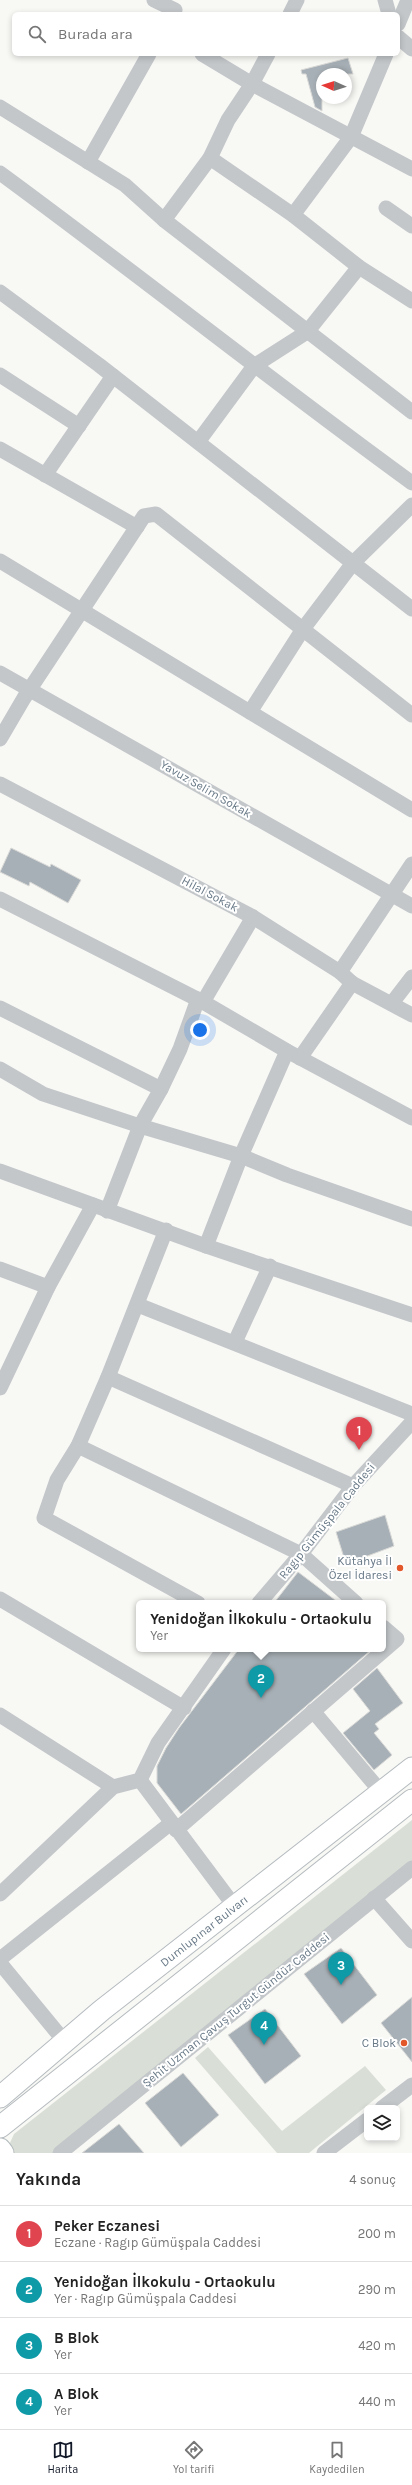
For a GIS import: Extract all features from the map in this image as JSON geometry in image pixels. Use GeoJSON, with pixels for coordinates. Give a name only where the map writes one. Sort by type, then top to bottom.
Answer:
{"type":"FeatureCollection","features":[{"type":"Feature","properties":{"kind":"main road","name":"Dumlupınar Bulvarı"},"geometry":{"type":"LineString","coordinates":[[0,2097],[102,2010],[412,1768]]}},
{"type":"Feature","properties":{"kind":"main road"},"geometry":{"type":"LineString","coordinates":[[0,2127],[412,1800]]}},
{"type":"Feature","properties":{"kind":"main road"},"geometry":{"type":"LineString","coordinates":[[0,2148],[3,2153]]}},
{"type":"Feature","properties":{"kind":"street"},"geometry":{"type":"LineString","coordinates":[[154,0],[176,8]]}},
{"type":"Feature","properties":{"kind":"street"},"geometry":{"type":"LineString","coordinates":[[291,12],[297,0]]}},
{"type":"Feature","properties":{"kind":"street"},"geometry":{"type":"LineString","coordinates":[[385,0],[388,12]]}},
{"type":"Feature","properties":{"kind":"street"},"geometry":{"type":"LineString","coordinates":[[400,19],[408,0]]}},
{"type":"Feature","properties":{"kind":"street"},"geometry":{"type":"LineString","coordinates":[[400,39],[412,49]]}},
{"type":"Feature","properties":{"kind":"street"},"geometry":{"type":"LineString","coordinates":[[88,162],[148,56]]}},
{"type":"Feature","properties":{"kind":"street"},"geometry":{"type":"LineString","coordinates":[[205,56],[252,84],[412,169]]}},
{"type":"Feature","properties":{"kind":"street"},"geometry":{"type":"LineString","coordinates":[[164,220],[210,158],[228,120],[252,84],[267,56]]}},
{"type":"Feature","properties":{"kind":"street"},"geometry":{"type":"LineString","coordinates":[[293,215],[351,137],[385,56]]}},
{"type":"Feature","properties":{"kind":"street"},"geometry":{"type":"LineString","coordinates":[[0,107],[125,185],[164,220],[307,332],[357,367],[412,412]]}},
{"type":"Feature","properties":{"kind":"street"},"geometry":{"type":"LineString","coordinates":[[210,158],[293,215],[359,267],[411,297]]}},
{"type":"Feature","properties":{"kind":"street"},"geometry":{"type":"LineString","coordinates":[[0,173],[126,265],[254,366],[412,483]]}},
{"type":"Feature","properties":{"kind":"street"},"geometry":{"type":"LineString","coordinates":[[386,208],[412,226]]}},
{"type":"Feature","properties":{"kind":"street"},"geometry":{"type":"LineString","coordinates":[[198,442],[254,366],[307,332],[359,267]]}},
{"type":"Feature","properties":{"kind":"street"},"geometry":{"type":"LineString","coordinates":[[0,292],[113,376],[412,609]]}},
{"type":"Feature","properties":{"kind":"street"},"geometry":{"type":"LineString","coordinates":[[0,376],[79,426]]}},
{"type":"Feature","properties":{"kind":"street"},"geometry":{"type":"LineString","coordinates":[[45,475],[113,376]]}},
{"type":"Feature","properties":{"kind":"street"},"geometry":{"type":"LineString","coordinates":[[0,449],[137,527]]}},
{"type":"Feature","properties":{"kind":"street"},"geometry":{"type":"LineString","coordinates":[[250,712],[302,629],[353,563],[412,505]]}},
{"type":"Feature","properties":{"kind":"street"},"geometry":{"type":"LineString","coordinates":[[0,739],[30,689],[144,516],[156,514],[412,715]]}},
{"type":"Feature","properties":{"kind":"street"},"geometry":{"type":"LineString","coordinates":[[0,561],[412,810]]}},
{"type":"Feature","properties":{"kind":"street","name":"Yavuz Selim Sokak"},"geometry":{"type":"LineString","coordinates":[[0,673],[412,906]]}},
{"type":"Feature","properties":{"kind":"street","name":"Hilal Sokak"},"geometry":{"type":"LineString","coordinates":[[0,784],[252,916],[340,972],[352,983],[412,1015]]}},
{"type":"Feature","properties":{"kind":"street"},"geometry":{"type":"LineString","coordinates":[[340,972],[412,864]]}},
{"type":"Feature","properties":{"kind":"street"},"geometry":{"type":"LineString","coordinates":[[0,899],[200,1001],[293,1054],[412,1118]]}},
{"type":"Feature","properties":{"kind":"street"},"geometry":{"type":"LineString","coordinates":[[107,1210],[140,1126],[161,1089],[200,1001],[252,916]]}},
{"type":"Feature","properties":{"kind":"street"},"geometry":{"type":"LineString","coordinates":[[392,1003],[412,977]]}},
{"type":"Feature","properties":{"kind":"street"},"geometry":{"type":"LineString","coordinates":[[206,1246],[241,1156],[293,1054],[352,983]]}},
{"type":"Feature","properties":{"kind":"street"},"geometry":{"type":"LineString","coordinates":[[0,1008],[161,1089]]}},
{"type":"Feature","properties":{"kind":"street"},"geometry":{"type":"LineString","coordinates":[[0,1069],[43,1094],[140,1126],[241,1156],[287,1175],[412,1219]]}},
{"type":"Feature","properties":{"kind":"street"},"geometry":{"type":"LineString","coordinates":[[0,1170],[206,1246],[270,1266],[412,1316]]}},
{"type":"Feature","properties":{"kind":"street"},"geometry":{"type":"LineString","coordinates":[[0,1388],[5,1368],[93,1205]]}},
{"type":"Feature","properties":{"kind":"street"},"geometry":{"type":"LineString","coordinates":[[166,1230],[138,1305],[108,1377],[78,1446],[57,1480],[44,1518],[193,1600]]}},
{"type":"Feature","properties":{"kind":"street"},"geometry":{"type":"LineString","coordinates":[[235,1342],[270,1266]]}},
{"type":"Feature","properties":{"kind":"street"},"geometry":{"type":"LineString","coordinates":[[0,1269],[48,1287]]}},
{"type":"Feature","properties":{"kind":"street"},"geometry":{"type":"LineString","coordinates":[[138,1305],[235,1342],[412,1414]]}},
{"type":"Feature","properties":{"kind":"street"},"geometry":{"type":"LineString","coordinates":[[108,1377],[353,1486]]}},
{"type":"Feature","properties":{"kind":"street","name":"Ragıp Gümüşpala Caddesi"},"geometry":{"type":"LineString","coordinates":[[262,1600],[301,1554],[353,1486],[412,1422]]}},
{"type":"Feature","properties":{"kind":"street"},"geometry":{"type":"LineString","coordinates":[[78,1446],[301,1554],[353,1600]]}},
{"type":"Feature","properties":{"kind":"street"},"geometry":{"type":"LineString","coordinates":[[0,1599],[184,1708]]}},
{"type":"Feature","properties":{"kind":"street"},"geometry":{"type":"LineString","coordinates":[[386,1630],[397,1639],[386,1648]]}},
{"type":"Feature","properties":{"kind":"street"},"geometry":{"type":"LineString","coordinates":[[140,1780],[158,1742],[184,1708],[222,1652]]}},
{"type":"Feature","properties":{"kind":"street"},"geometry":{"type":"LineString","coordinates":[[0,1959],[174,1827],[382,1652]]}},
{"type":"Feature","properties":{"kind":"street"},"geometry":{"type":"LineString","coordinates":[[313,1711],[381,1792]]}},
{"type":"Feature","properties":{"kind":"street"},"geometry":{"type":"LineString","coordinates":[[0,1715],[113,1787]]}},
{"type":"Feature","properties":{"kind":"street"},"geometry":{"type":"LineString","coordinates":[[0,1894],[113,1787],[140,1780]]}},
{"type":"Feature","properties":{"kind":"street"},"geometry":{"type":"LineString","coordinates":[[140,1780],[235,1907]]}},
{"type":"Feature","properties":{"kind":"street","name":"Şehit Uzman Çavuş Turgut Gündüz Caddesi"},"geometry":{"type":"LineString","coordinates":[[60,2153],[412,1868]]}},
{"type":"Feature","properties":{"kind":"street"},"geometry":{"type":"LineString","coordinates":[[374,1898],[412,1941]]}},
{"type":"Feature","properties":{"kind":"street"},"geometry":{"type":"LineString","coordinates":[[0,1963],[65,2042]]}},
{"type":"Feature","properties":{"kind":"street"},"geometry":{"type":"LineString","coordinates":[[386,2105],[412,2085]]}},
{"type":"Feature","properties":{"kind":"street"},"geometry":{"type":"LineString","coordinates":[[324,2153],[364,2122]]}},
{"type":"Feature","properties":{"kind":"shaded area"},"geometry":{"type":"Polygon","coordinates":[[[412,1820],[412,1866],[60,2153],[10,2153],[9,2145],[14,2134],[412,1820]]]}},
{"type":"Feature","properties":{"kind":"shaded area"},"geometry":{"type":"Polygon","coordinates":[[[208,2047],[282,2131],[365,2066],[386,2090],[368,2105],[364,2105],[364,2108],[309,2153],[277,2153],[195,2058],[208,2047]]]}},
{"type":"Feature","properties":{"kind":"building"},"geometry":{"type":"Polygon","coordinates":[[[348,58],[351,68],[316,68],[316,104],[322,104],[322,111],[315,107],[306,74],[302,74],[301,70],[348,58]]]}},
{"type":"Feature","properties":{"kind":"building"},"geometry":{"type":"Polygon","coordinates":[[[11,848],[50,867],[51,864],[81,880],[68,903],[30,882],[29,886],[0,872],[11,848]]]}},
{"type":"Feature","properties":{"kind":"building"},"geometry":{"type":"Polygon","coordinates":[[[385,1515],[394,1546],[346,1564],[336,1532],[385,1515]]]}},
{"type":"Feature","properties":{"kind":"building"},"geometry":{"type":"Polygon","coordinates":[[[298,1572],[335,1600],[276,1600],[298,1572]]]}},
{"type":"Feature","properties":{"kind":"building"},"geometry":{"type":"Polygon","coordinates":[[[237,1652],[369,1652],[181,1814],[157,1783],[157,1766],[166,1748],[179,1728],[237,1652]]]}},
{"type":"Feature","properties":{"kind":"building"},"geometry":{"type":"Polygon","coordinates":[[[377,1668],[403,1703],[375,1724],[379,1729],[374,1733],[392,1755],[374,1770],[343,1733],[370,1711],[353,1689],[377,1668]]]}},
{"type":"Feature","properties":{"kind":"building"},"geometry":{"type":"Polygon","coordinates":[[[341,1948],[377,1995],[342,2024],[304,1974],[341,1948]]]}},
{"type":"Feature","properties":{"kind":"building","name":"C Blok"},"geometry":{"type":"Polygon","coordinates":[[[412,1997],[412,2062],[381,2023],[412,1997]]]}},
{"type":"Feature","properties":{"kind":"building"},"geometry":{"type":"Polygon","coordinates":[[[265,2009],[301,2056],[265,2084],[228,2035],[265,2009]]]}},
{"type":"Feature","properties":{"kind":"building"},"geometry":{"type":"Polygon","coordinates":[[[183,2073],[219,2115],[181,2147],[145,2103],[183,2073]]]}},
{"type":"Feature","properties":{"kind":"building"},"geometry":{"type":"Polygon","coordinates":[[[119,2124],[144,2153],[82,2153],[119,2124]]]}},
{"type":"Feature","properties":{"kind":"place","name":"Peker Eczanesi"},"geometry":{"type":"Point","coordinates":[359,1450]}},
{"type":"Feature","properties":{"kind":"place","name":"Kütahya İl Özel İdaresi"},"geometry":{"type":"Point","coordinates":[400,1568]}},
{"type":"Feature","properties":{"kind":"place","name":"Yenidoğan İlkokulu - Ortaokulu"},"geometry":{"type":"Point","coordinates":[261,1698]}},
{"type":"Feature","properties":{"kind":"place","name":"B Blok"},"geometry":{"type":"Point","coordinates":[341,1985]}},
{"type":"Feature","properties":{"kind":"place","name":"C Blok"},"geometry":{"type":"Point","coordinates":[404,2043]}},
{"type":"Feature","properties":{"kind":"place","name":"A Blok"},"geometry":{"type":"Point","coordinates":[264,2045]}}]}
